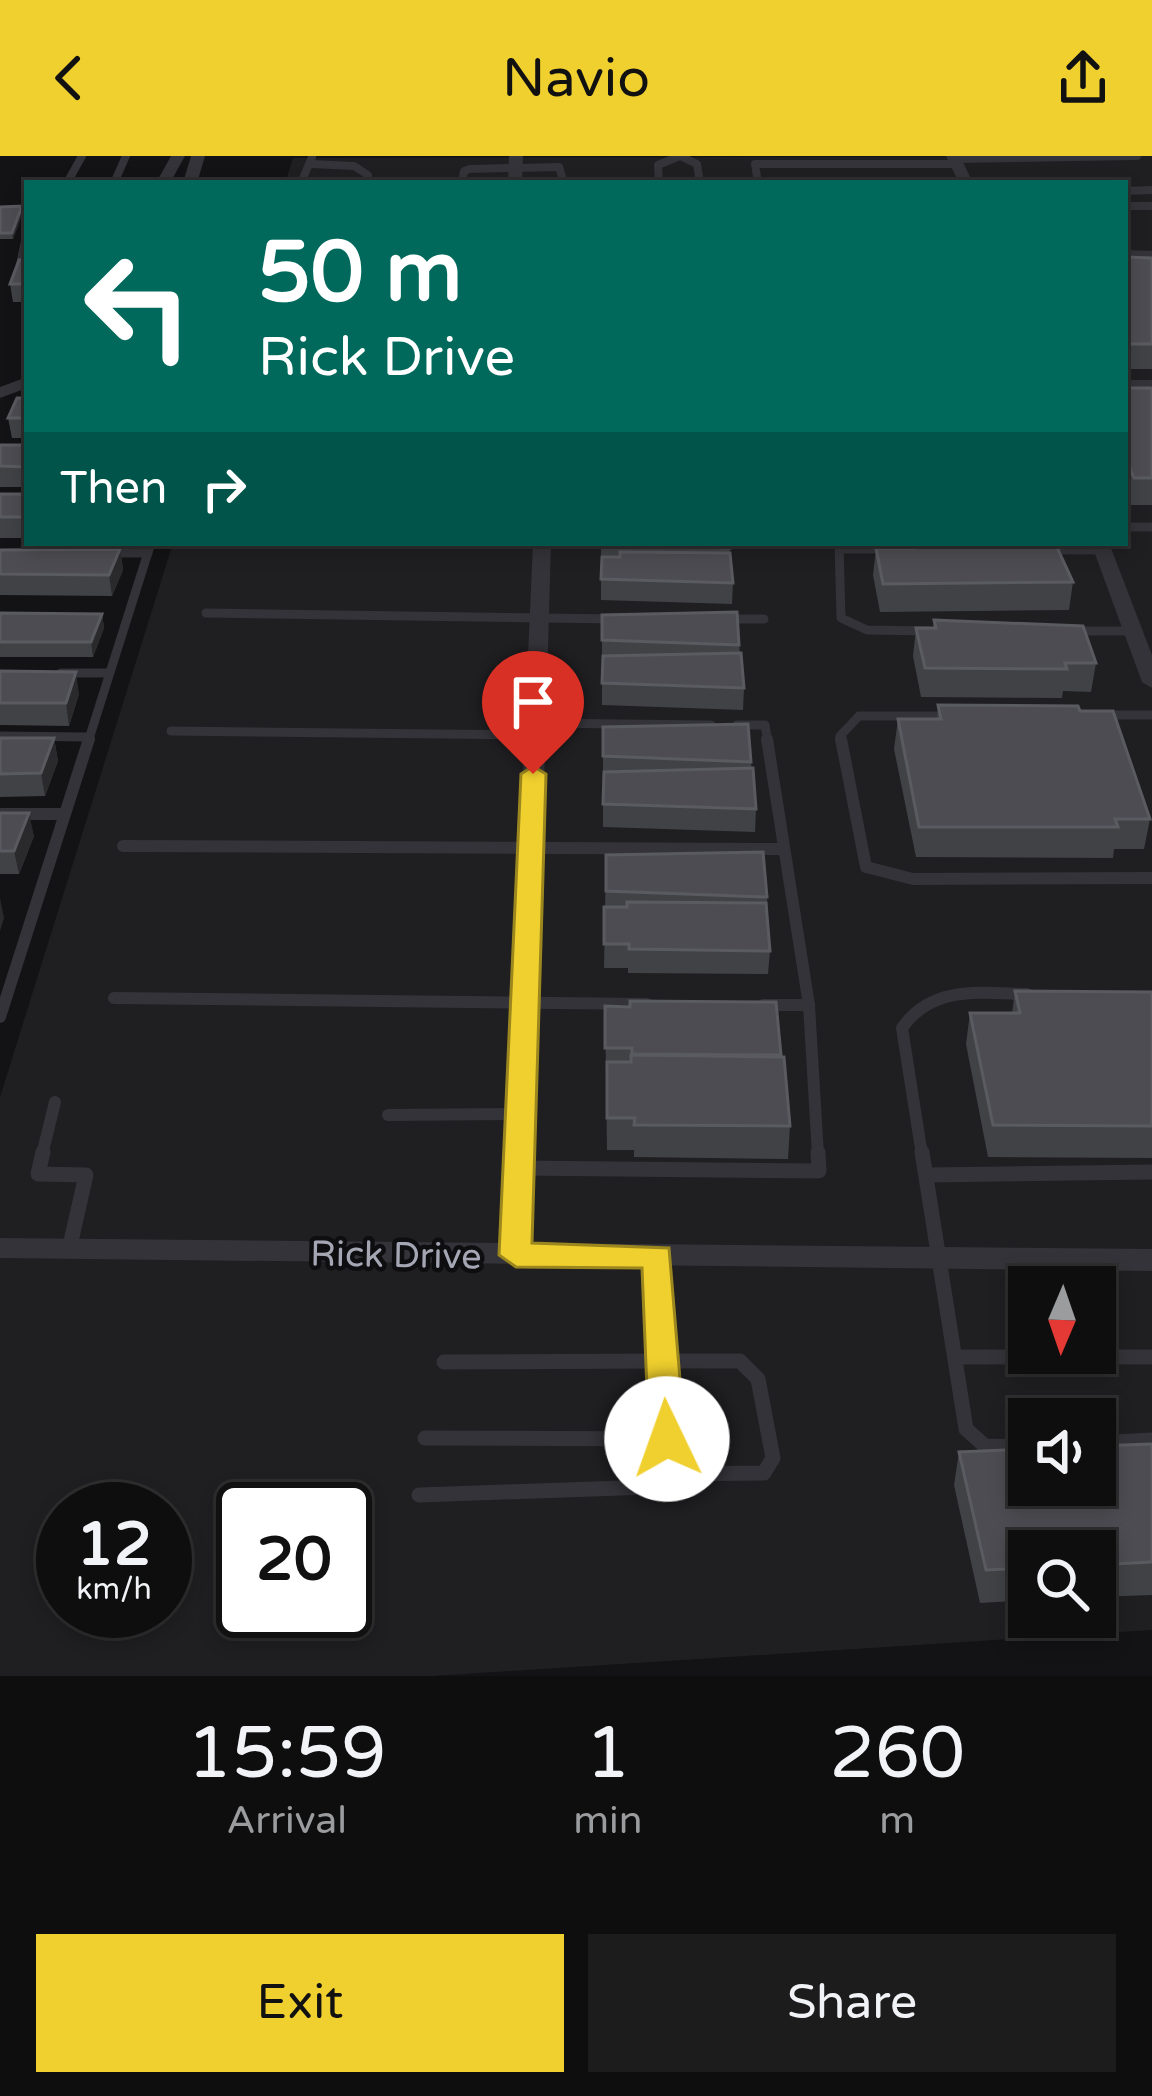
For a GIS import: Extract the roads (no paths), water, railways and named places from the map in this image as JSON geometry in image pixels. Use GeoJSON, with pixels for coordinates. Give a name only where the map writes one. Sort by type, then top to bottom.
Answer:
{"type":"FeatureCollection","features":[{"type":"Feature","properties":{"kind":"street"},"geometry":{"type":"LineString","coordinates":[[178,156],[165,180],[192,180],[198,156]]}},
{"type":"Feature","properties":{"kind":"street"},"geometry":{"type":"LineString","coordinates":[[516,1255],[542,546]]}},
{"type":"Feature","properties":{"kind":"street"},"geometry":{"type":"LineString","coordinates":[[1102,547],[1133,631],[1147,654],[1152,682]]}},
{"type":"Feature","properties":{"kind":"street","name":"Rick Drive"},"geometry":{"type":"LineString","coordinates":[[0,1248],[1152,1260]]}},
{"type":"Feature","properties":{"kind":"lane"},"geometry":{"type":"LineString","coordinates":[[659,180],[658,165],[680,156],[698,164],[700,180]]}},
{"type":"Feature","properties":{"kind":"lane"},"geometry":{"type":"LineString","coordinates":[[757,180],[754,164],[1137,156]]}},
{"type":"Feature","properties":{"kind":"lane"},"geometry":{"type":"LineString","coordinates":[[312,160],[354,166],[368,180]]}},
{"type":"Feature","properties":{"kind":"lane"},"geometry":{"type":"LineString","coordinates":[[462,180],[464,171],[559,167],[564,169],[564,180]]}},
{"type":"Feature","properties":{"kind":"lane"},"geometry":{"type":"LineString","coordinates":[[24,239],[20,250],[24,267]]}},
{"type":"Feature","properties":{"kind":"lane"},"geometry":{"type":"LineString","coordinates":[[1150,255],[1152,267]]}},
{"type":"Feature","properties":{"kind":"lane"},"geometry":{"type":"LineString","coordinates":[[912,549],[839,546],[841,618],[851,626],[952,631]]}},
{"type":"Feature","properties":{"kind":"lane"},"geometry":{"type":"LineString","coordinates":[[1031,550],[1102,547]]}},
{"type":"Feature","properties":{"kind":"lane"},"geometry":{"type":"LineString","coordinates":[[0,1018],[6,982],[150,548],[84,553]]}},
{"type":"Feature","properties":{"kind":"lane"},"geometry":{"type":"LineString","coordinates":[[206,613],[629,619]]}},
{"type":"Feature","properties":{"kind":"lane"},"geometry":{"type":"LineString","coordinates":[[697,619],[764,619]]}},
{"type":"Feature","properties":{"kind":"lane"},"geometry":{"type":"LineString","coordinates":[[1065,631],[1133,631]]}},
{"type":"Feature","properties":{"kind":"lane"},"geometry":{"type":"LineString","coordinates":[[43,673],[108,674]]}},
{"type":"Feature","properties":{"kind":"lane"},"geometry":{"type":"LineString","coordinates":[[1084,716],[1152,715]]}},
{"type":"Feature","properties":{"kind":"lane"},"geometry":{"type":"LineString","coordinates":[[972,716],[860,716],[840,736],[866,867],[913,880],[1152,878]]}},
{"type":"Feature","properties":{"kind":"lane"},"geometry":{"type":"LineString","coordinates":[[171,731],[764,725],[809,1005],[819,1172],[519,1168]]}},
{"type":"Feature","properties":{"kind":"lane"},"geometry":{"type":"LineString","coordinates":[[0,736],[87,737]]}},
{"type":"Feature","properties":{"kind":"lane"},"geometry":{"type":"LineString","coordinates":[[0,814],[63,814]]}},
{"type":"Feature","properties":{"kind":"lane"},"geometry":{"type":"LineString","coordinates":[[123,846],[784,849]]}},
{"type":"Feature","properties":{"kind":"lane"},"geometry":{"type":"LineString","coordinates":[[1008,1448],[990,1448],[971,1438],[903,1039],[907,1018],[916,1006],[935,996],[1043,994]]}},
{"type":"Feature","properties":{"kind":"lane"},"geometry":{"type":"LineString","coordinates":[[114,998],[667,1004]]}},
{"type":"Feature","properties":{"kind":"lane"},"geometry":{"type":"LineString","coordinates":[[738,1005],[809,1005]]}},
{"type":"Feature","properties":{"kind":"lane"},"geometry":{"type":"LineString","coordinates":[[56,1102],[38,1174],[86,1175],[69,1250]]}},
{"type":"Feature","properties":{"kind":"lane"},"geometry":{"type":"LineString","coordinates":[[388,1115],[521,1114]]}},
{"type":"Feature","properties":{"kind":"lane"},"geometry":{"type":"LineString","coordinates":[[927,1175],[1152,1172]]}},
{"type":"Feature","properties":{"kind":"lane"},"geometry":{"type":"LineString","coordinates":[[658,1256],[669,1474]]}},
{"type":"Feature","properties":{"kind":"lane"},"geometry":{"type":"LineString","coordinates":[[956,1358],[1152,1358]]}},
{"type":"Feature","properties":{"kind":"lane"},"geometry":{"type":"LineString","coordinates":[[419,1495],[650,1487],[669,1474],[764,1473],[773,1458],[758,1379],[740,1361],[444,1363]]}},
{"type":"Feature","properties":{"kind":"lane"},"geometry":{"type":"LineString","coordinates":[[425,1438],[667,1439]]}},
{"type":"Feature","properties":{"kind":"lane"},"geometry":{"type":"LineString","coordinates":[[1116,1442],[1152,1440]]}}]}
